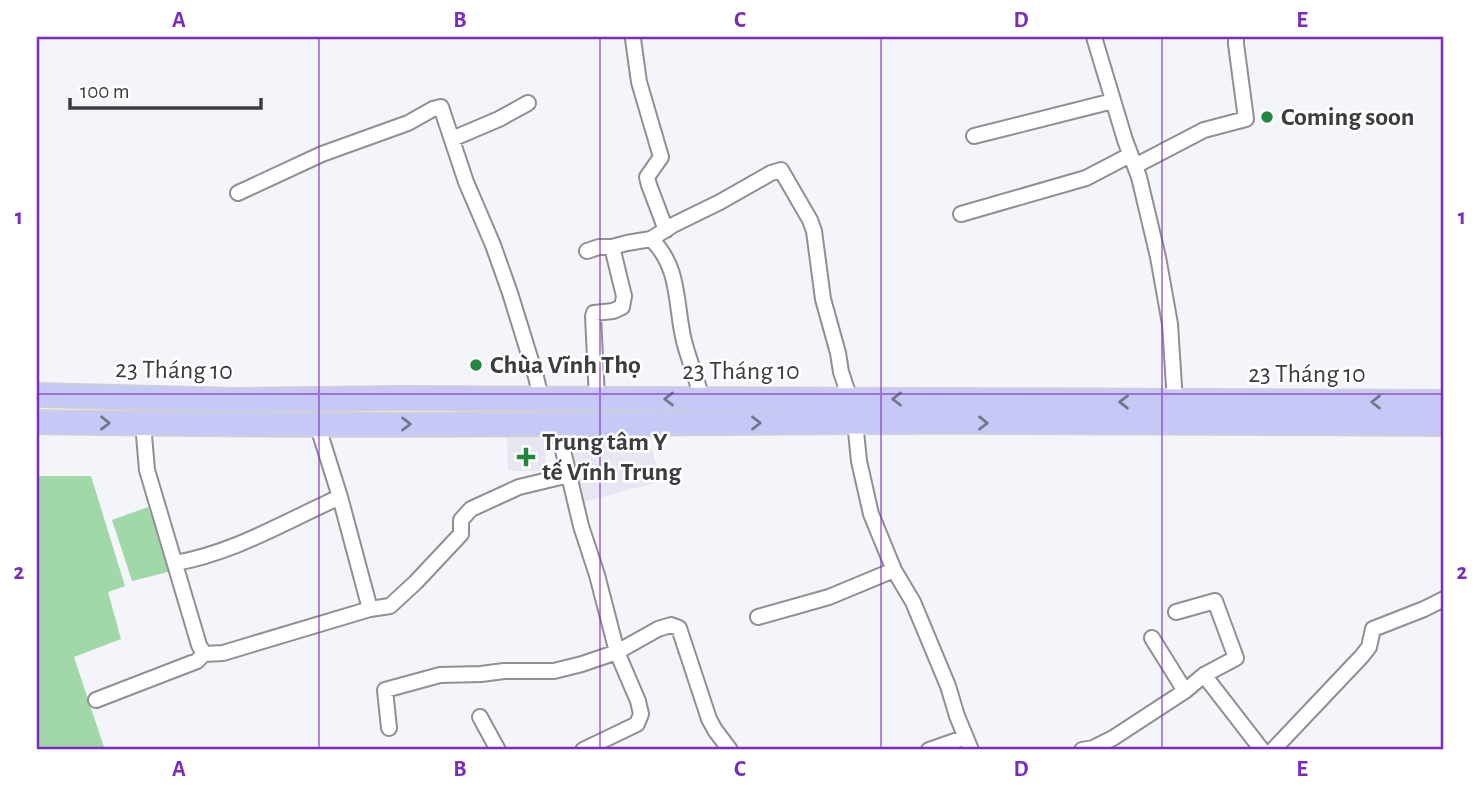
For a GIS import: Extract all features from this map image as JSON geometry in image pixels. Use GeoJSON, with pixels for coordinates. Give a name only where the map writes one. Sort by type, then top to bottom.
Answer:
{"type":"FeatureCollection","features":[{"type":"Feature","properties":{"kind":"main road","name":"23 Tháng 10"},"geometry":{"type":"LineString","coordinates":[[37,395],[235,400],[541,398],[1444,402]]}},
{"type":"Feature","properties":{"kind":"main road"},"geometry":{"type":"LineString","coordinates":[[360,424],[361,398]]}},
{"type":"Feature","properties":{"kind":"main road"},"geometry":{"type":"LineString","coordinates":[[850,399],[855,422]]}},
{"type":"Feature","properties":{"kind":"main road","name":"23 Tháng 10"},"geometry":{"type":"LineString","coordinates":[[37,422],[558,425],[855,422],[1444,424]]}},
{"type":"Feature","properties":{"kind":"street"},"geometry":{"type":"LineString","coordinates":[[1094,37],[1139,177],[1158,257],[1170,324],[1175,402]]}},
{"type":"Feature","properties":{"kind":"street"},"geometry":{"type":"LineString","coordinates":[[961,214],[1086,178],[1204,130],[1245,119],[1236,37]]}},
{"type":"Feature","properties":{"kind":"street"},"geometry":{"type":"LineString","coordinates":[[633,39],[639,82],[661,157],[647,177],[666,230]]}},
{"type":"Feature","properties":{"kind":"street"},"geometry":{"type":"LineString","coordinates":[[974,136],[1113,101]]}},
{"type":"Feature","properties":{"kind":"street"},"geometry":{"type":"LineString","coordinates":[[452,139],[528,103]]}},
{"type":"Feature","properties":{"kind":"street"},"geometry":{"type":"LineString","coordinates":[[238,193],[322,154],[408,123],[441,107],[466,182],[510,293],[541,398]]}},
{"type":"Feature","properties":{"kind":"street"},"geometry":{"type":"LineString","coordinates":[[587,251],[651,239],[781,170],[814,231],[823,299],[850,399]]}},
{"type":"Feature","properties":{"kind":"street"},"geometry":{"type":"LineString","coordinates":[[651,239],[661,252],[676,284],[684,342],[702,399]]}},
{"type":"Feature","properties":{"kind":"street"},"geometry":{"type":"LineString","coordinates":[[597,399],[593,316],[594,313],[622,307],[624,296],[612,247]]}},
{"type":"Feature","properties":{"kind":"street"},"geometry":{"type":"LineString","coordinates":[[855,422],[859,461],[871,513],[894,570],[912,602],[969,744],[929,750]]}},
{"type":"Feature","properties":{"kind":"street"},"geometry":{"type":"LineString","coordinates":[[143,424],[147,470],[204,654]]}},
{"type":"Feature","properties":{"kind":"street"},"geometry":{"type":"LineString","coordinates":[[317,424],[370,609]]}},
{"type":"Feature","properties":{"kind":"street"},"geometry":{"type":"LineString","coordinates":[[558,425],[581,526],[617,652],[638,701],[641,715],[637,724],[583,750]]}},
{"type":"Feature","properties":{"kind":"street"},"geometry":{"type":"LineString","coordinates":[[96,700],[197,661],[204,654],[223,653],[370,609],[390,606],[461,534],[461,520],[471,509],[519,487],[569,475]]}},
{"type":"Feature","properties":{"kind":"street"},"geometry":{"type":"LineString","coordinates":[[175,563],[280,527],[340,497]]}},
{"type":"Feature","properties":{"kind":"street"},"geometry":{"type":"LineString","coordinates":[[758,617],[829,597],[894,570]]}},
{"type":"Feature","properties":{"kind":"street"},"geometry":{"type":"LineString","coordinates":[[1273,750],[1362,656],[1369,647],[1373,629],[1444,599]]}},
{"type":"Feature","properties":{"kind":"street"},"geometry":{"type":"LineString","coordinates":[[1082,750],[1093,748],[1113,738],[1185,691],[1204,675],[1236,658],[1215,601],[1176,612]]}},
{"type":"Feature","properties":{"kind":"street"},"geometry":{"type":"LineString","coordinates":[[388,728],[385,690],[440,675],[481,674],[504,670],[554,671],[617,652],[658,629],[671,625],[679,628],[709,719],[730,750]]}},
{"type":"Feature","properties":{"kind":"street"},"geometry":{"type":"LineString","coordinates":[[1152,638],[1185,691]]}},
{"type":"Feature","properties":{"kind":"street"},"geometry":{"type":"LineString","coordinates":[[1204,675],[1262,750]]}},
{"type":"Feature","properties":{"kind":"street"},"geometry":{"type":"LineString","coordinates":[[480,717],[498,750]]}},
{"type":"Feature","properties":{"kind":"shaded area"},"geometry":{"type":"Polygon","coordinates":[[[646,433],[662,481],[584,502],[568,441],[646,433]]]}},
{"type":"Feature","properties":{"kind":"shaded area","name":"Trung tâm Y tế Vĩnh Trung"},"geometry":{"type":"Polygon","coordinates":[[[507,436],[546,436],[545,471],[508,471],[507,436]]]}},
{"type":"Feature","properties":{"kind":"green space"},"geometry":{"type":"Polygon","coordinates":[[[37,476],[91,476],[125,586],[108,592],[121,639],[74,657],[105,750],[37,750],[37,476]]]}},
{"type":"Feature","properties":{"kind":"green space"},"geometry":{"type":"Polygon","coordinates":[[[148,507],[172,571],[132,581],[112,520],[148,507]]]}},
{"type":"Feature","properties":{"kind":"place","name":"Coming soon"},"geometry":{"type":"Point","coordinates":[1267,117]}},
{"type":"Feature","properties":{"kind":"place","name":"Chùa Vĩnh Thọ"},"geometry":{"type":"Point","coordinates":[476,365]}},
{"type":"Feature","properties":{"kind":"place","name":"Trung tâm Y tế Vĩnh Trung"},"geometry":{"type":"Point","coordinates":[526,457]}}]}
